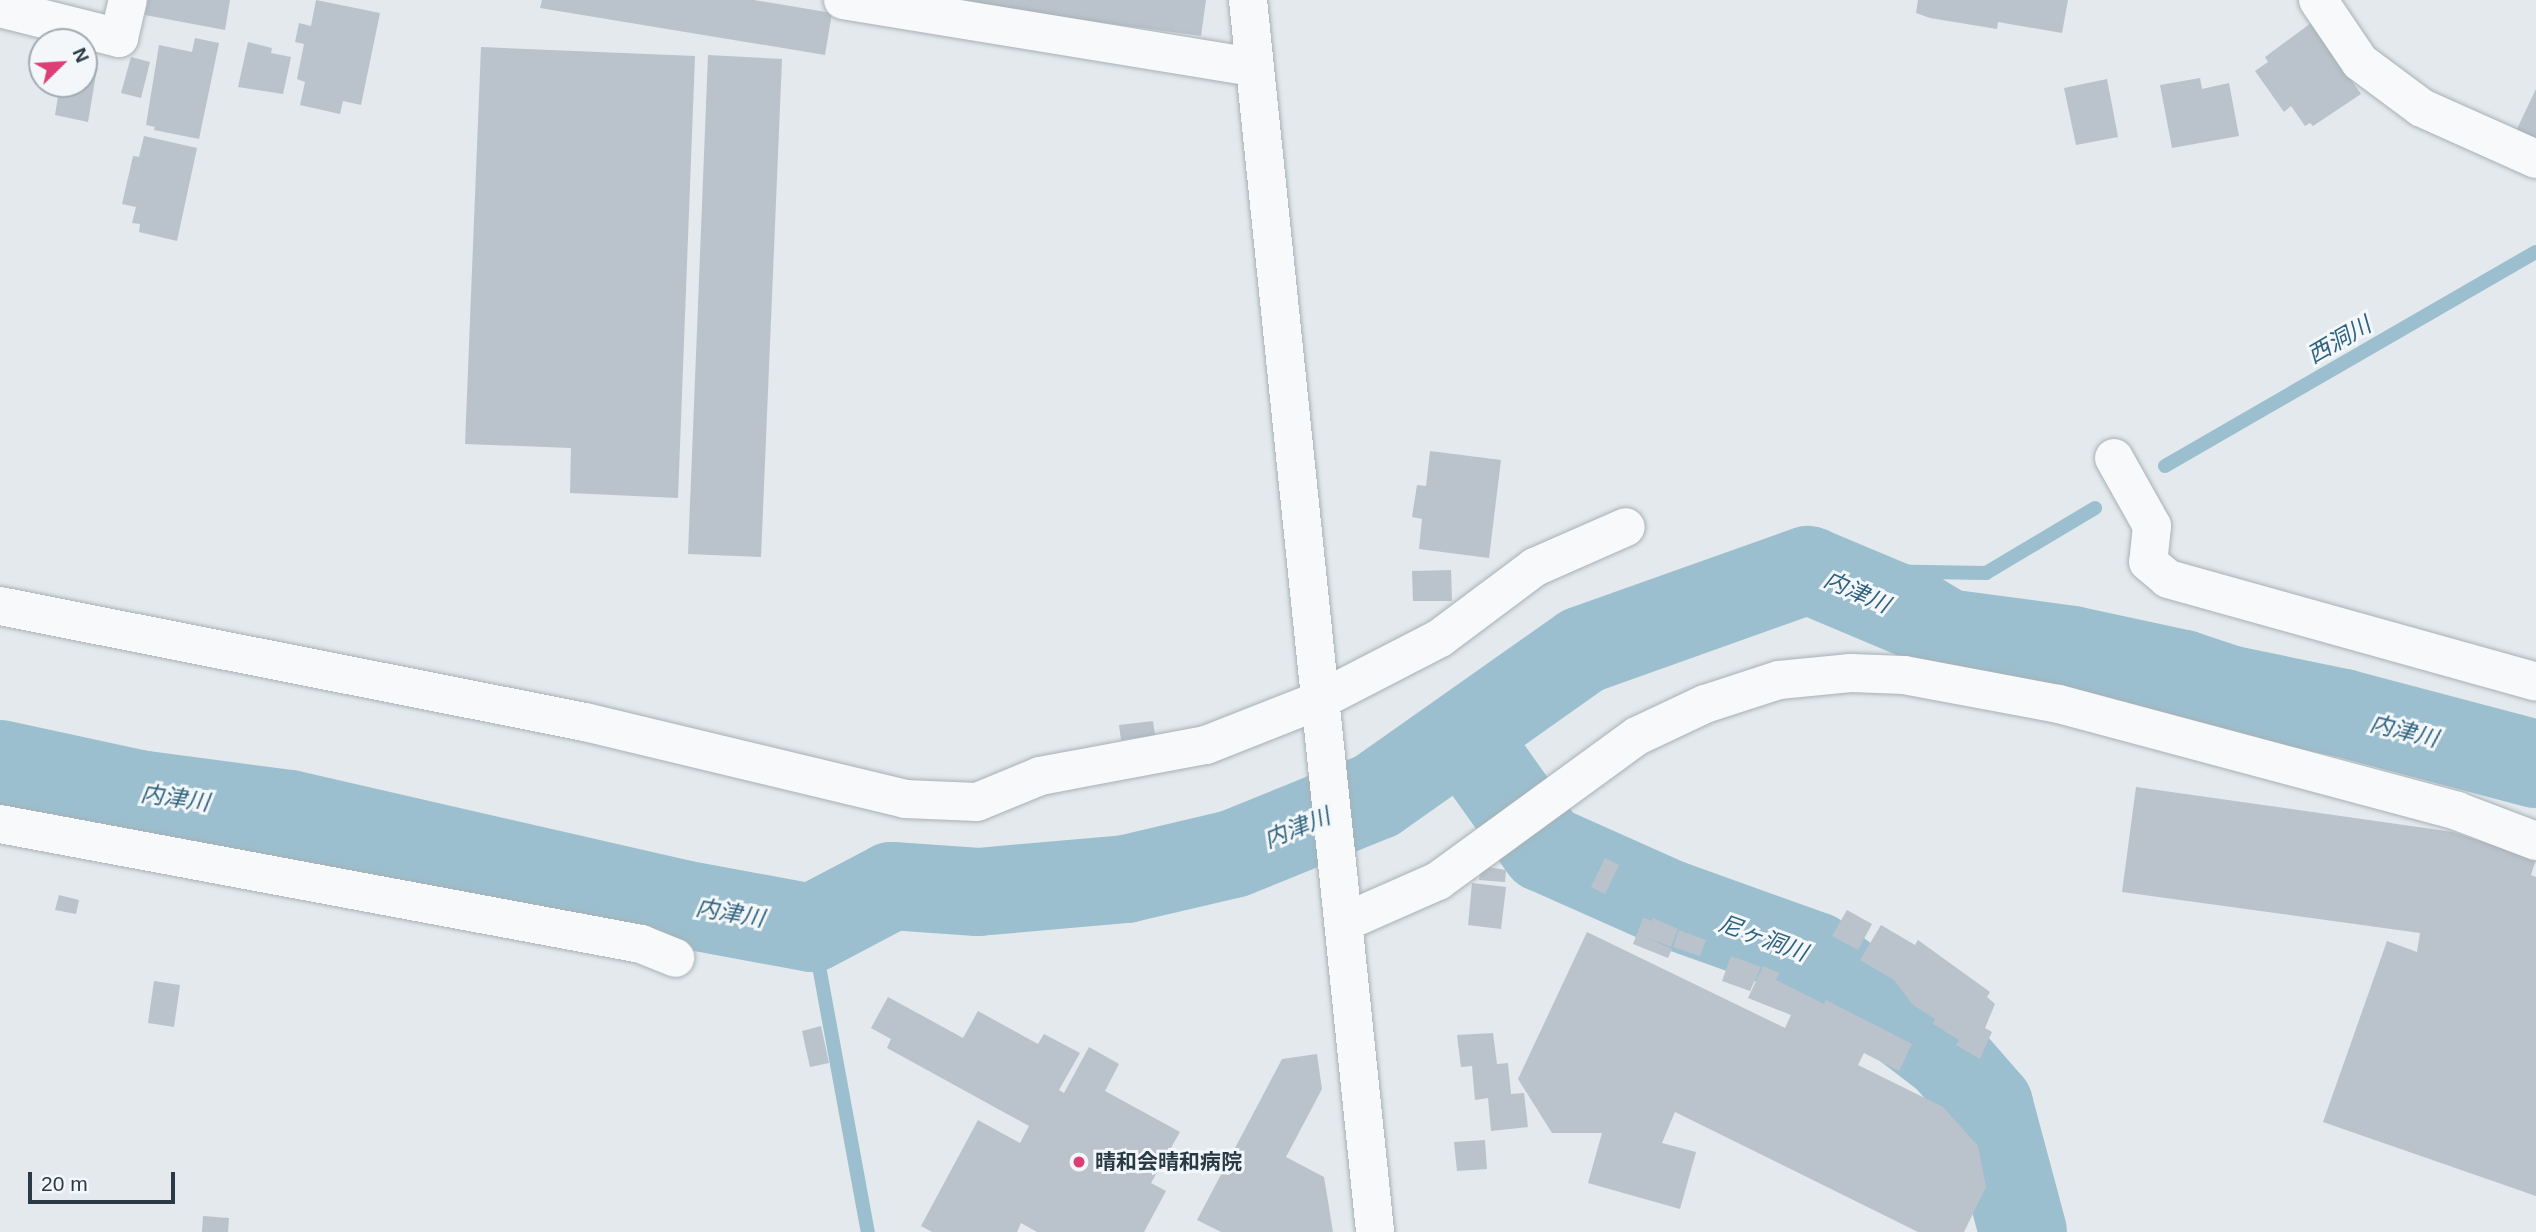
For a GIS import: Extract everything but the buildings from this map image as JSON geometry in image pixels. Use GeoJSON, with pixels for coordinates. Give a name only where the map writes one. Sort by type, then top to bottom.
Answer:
{"type":"FeatureCollection","features":[{"type":"Feature","properties":{"kind":"street"},"geometry":{"type":"LineString","coordinates":[[0,8],[119,38],[128,0]]}},
{"type":"Feature","properties":{"kind":"street"},"geometry":{"type":"LineString","coordinates":[[843,0],[1254,67]]}},
{"type":"Feature","properties":{"kind":"street"},"geometry":{"type":"LineString","coordinates":[[1248,0],[1375,1232]]}},
{"type":"Feature","properties":{"kind":"street"},"geometry":{"type":"LineString","coordinates":[[2318,0],[2360,62],[2422,108],[2536,159]]}},
{"type":"Feature","properties":{"kind":"street"},"geometry":{"type":"LineString","coordinates":[[2114,458],[2152,526],[2148,562],[2168,579],[2536,682]]}},
{"type":"Feature","properties":{"kind":"street"},"geometry":{"type":"LineString","coordinates":[[0,606],[585,722],[905,799],[977,802],[1040,776],[1206,746],[1320,699],[1440,638],[1535,567],[1626,527]]}},
{"type":"Feature","properties":{"kind":"street"},"geometry":{"type":"LineString","coordinates":[[1345,922],[1438,881],[1529,818],[1637,736],[1705,704],[1779,680],[1851,673],[1904,675],[2059,704],[2457,811],[2536,841]]}},
{"type":"Feature","properties":{"kind":"street"},"geometry":{"type":"LineString","coordinates":[[0,824],[641,944],[675,958]]}},
{"type":"Feature","properties":{"kind":"waterway","name":"西洞川"},"geometry":{"type":"LineString","coordinates":[[2165,466],[2536,252]]}},
{"type":"Feature","properties":{"kind":"waterway","name":"西洞川"},"geometry":{"type":"LineString","coordinates":[[1808,570],[1986,573],[2095,508]]}},
{"type":"Feature","properties":{"kind":"waterway","name":"内津川"},"geometry":{"type":"LineString","coordinates":[[0,764],[139,794],[289,814],[682,904],[812,928],[892,886],[978,892],[1126,879],[1233,854],[1376,796],[1583,650],[1808,570],[1920,617],[1947,633],[2072,650],[2183,674],[2228,689],[2343,713],[2536,764]]}},
{"type":"Feature","properties":{"kind":"waterway","name":"尼ヶ洞川"},"geometry":{"type":"LineString","coordinates":[[1464,736],[1544,848],[1670,904],[1815,956],[1947,1057],[1989,1105],[2023,1232]]}},
{"type":"Feature","properties":{"kind":"waterway"},"geometry":{"type":"LineString","coordinates":[[812,928],[868,1232]]}},
{"type":"Feature","properties":{"kind":"place","name":"晴和会晴和病院"},"geometry":{"type":"Point","coordinates":[1079,1162]}}]}
